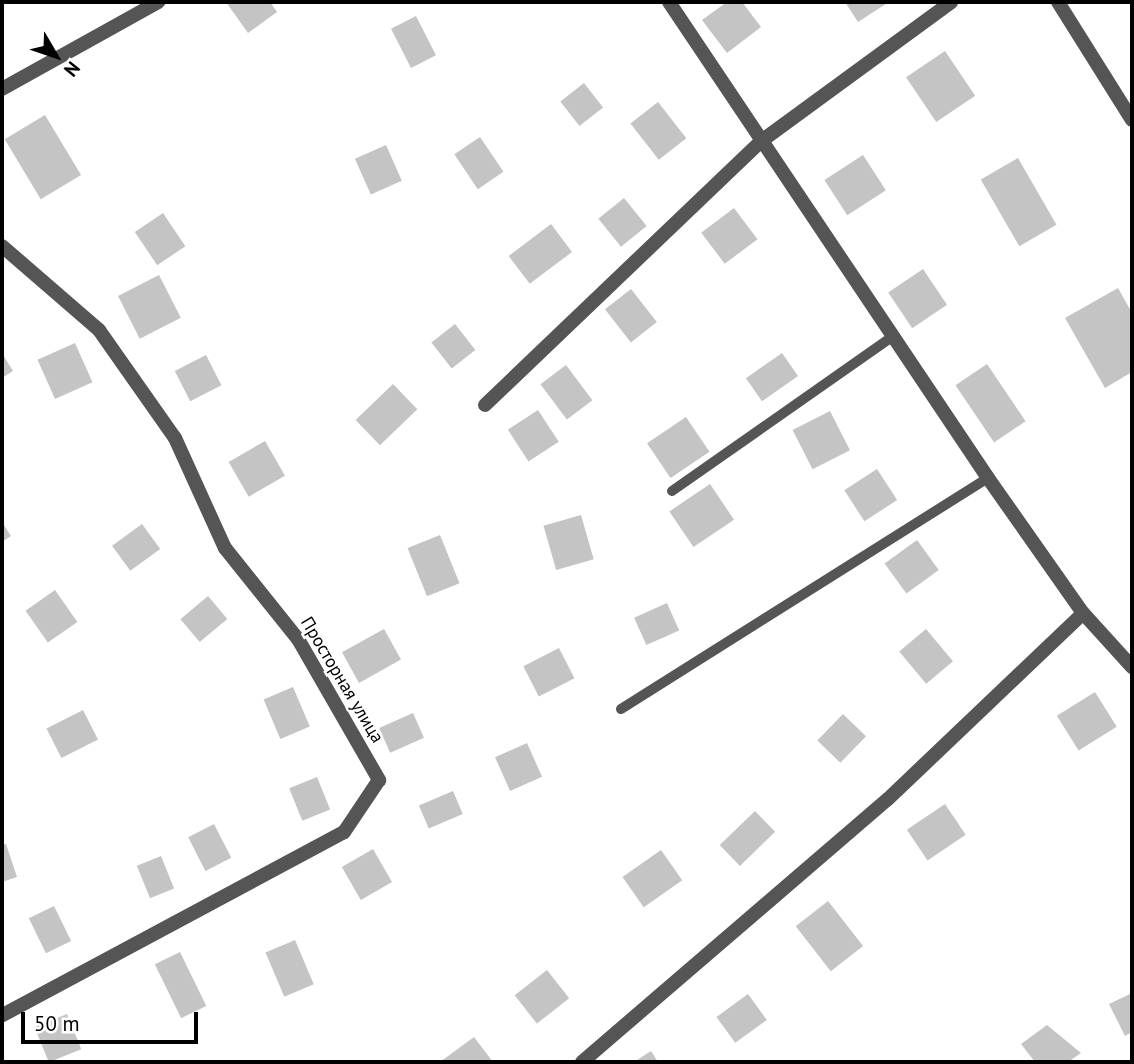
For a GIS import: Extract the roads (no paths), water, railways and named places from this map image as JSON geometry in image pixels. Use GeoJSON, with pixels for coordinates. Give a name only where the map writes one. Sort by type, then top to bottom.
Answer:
{"type":"FeatureCollection","features":[{"type":"Feature","properties":{"kind":"street"},"geometry":{"type":"LineString","coordinates":[[2,89],[158,2]]}},
{"type":"Feature","properties":{"kind":"street"},"geometry":{"type":"LineString","coordinates":[[669,2],[760,142],[988,478],[1083,612],[1132,667]]}},
{"type":"Feature","properties":{"kind":"street"},"geometry":{"type":"LineString","coordinates":[[485,405],[760,142],[951,2]]}},
{"type":"Feature","properties":{"kind":"street"},"geometry":{"type":"LineString","coordinates":[[1058,2],[1132,120]]}},
{"type":"Feature","properties":{"kind":"street","name":"Просторная улица"},"geometry":{"type":"LineString","coordinates":[[2,246],[99,330],[175,438],[225,548],[298,639],[379,780],[344,832],[2,1015]]}},
{"type":"Feature","properties":{"kind":"street"},"geometry":{"type":"LineString","coordinates":[[582,1062],[888,799],[1083,612]]}},
{"type":"Feature","properties":{"kind":"lane"},"geometry":{"type":"LineString","coordinates":[[672,491],[892,337]]}},
{"type":"Feature","properties":{"kind":"lane"},"geometry":{"type":"LineString","coordinates":[[621,709],[988,478]]}}]}
